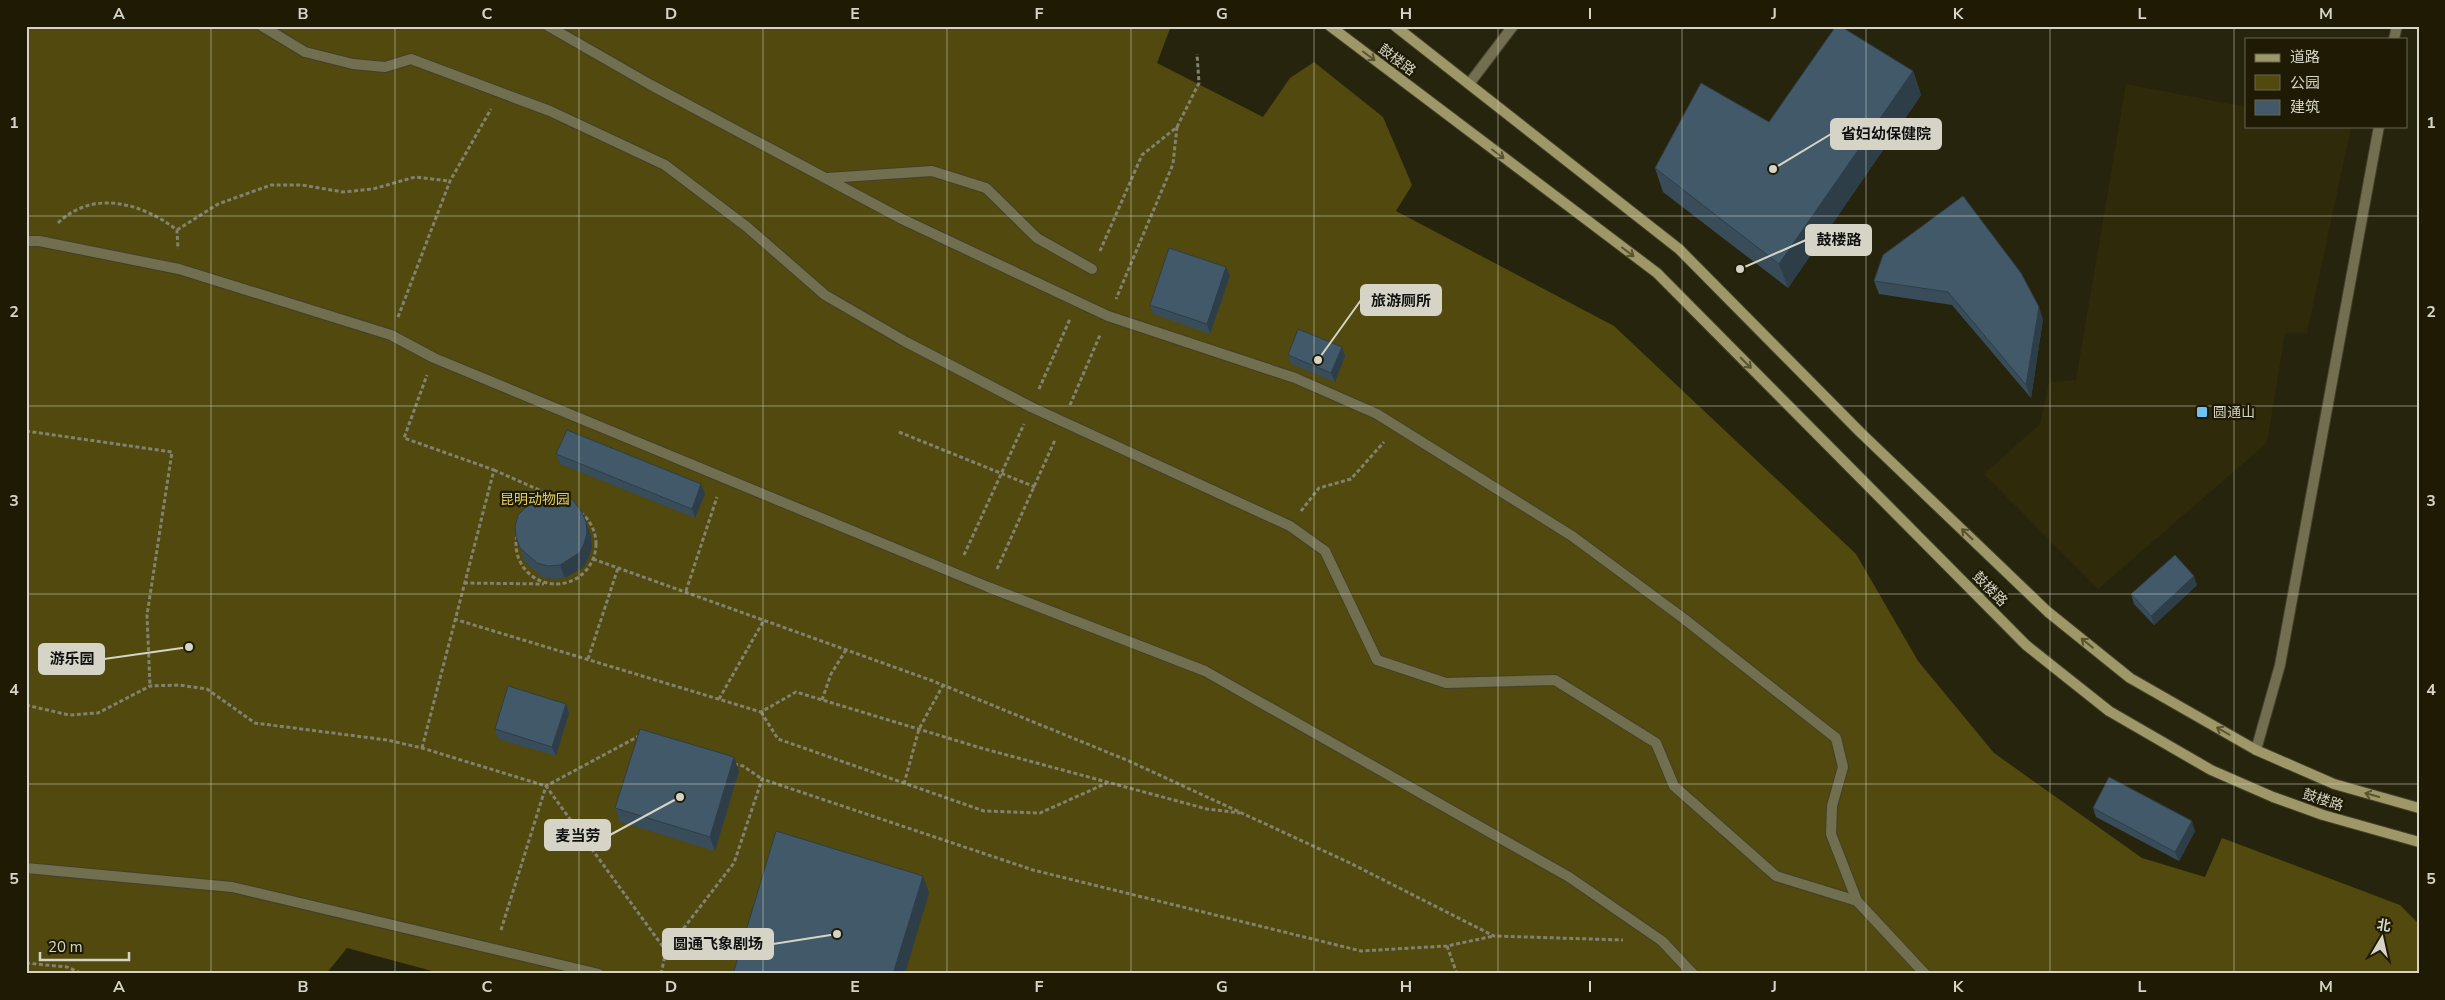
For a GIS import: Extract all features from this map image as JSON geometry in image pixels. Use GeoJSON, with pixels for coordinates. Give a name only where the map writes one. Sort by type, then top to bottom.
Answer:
{"type":"FeatureCollection","features":[{"type":"Feature","properties":{"kind":"main road","name":"鼓楼路"},"geometry":{"type":"LineString","coordinates":[[1330,26],[1657,273],[2026,645],[2110,711],[2211,770],[2273,797],[2323,815],[2419,842]]}},
{"type":"Feature","properties":{"kind":"main road","name":"鼓楼路"},"geometry":{"type":"LineString","coordinates":[[1395,26],[1679,249],[1861,433],[2048,612],[2130,678],[2256,750],[2334,784],[2419,808]]}},
{"type":"Feature","properties":{"kind":"street"},"geometry":{"type":"LineString","coordinates":[[262,26],[305,52],[353,64],[385,67],[411,59],[550,111],[665,165],[747,227],[825,295],[906,342],[1031,407],[1063,420],[1290,526],[1325,551],[1377,660],[1446,683],[1555,680],[1656,743],[1674,786],[1776,876],[1857,901]]}},
{"type":"Feature","properties":{"kind":"street"},"geometry":{"type":"LineString","coordinates":[[548,26],[650,85],[902,219],[1108,316],[1294,378],[1377,414],[1572,536],[1683,618],[1836,738],[1843,766],[1832,806],[1831,834],[1857,901],[1925,974]]}},
{"type":"Feature","properties":{"kind":"street"},"geometry":{"type":"LineString","coordinates":[[1469,84],[1513,26]]}},
{"type":"Feature","properties":{"kind":"street"},"geometry":{"type":"LineString","coordinates":[[2256,750],[2280,664],[2379,128]]}},
{"type":"Feature","properties":{"kind":"street"},"geometry":{"type":"LineString","coordinates":[[826,178],[932,171],[986,188],[1037,238],[1092,270]]}},
{"type":"Feature","properties":{"kind":"street"},"geometry":{"type":"LineString","coordinates":[[26,241],[39,241],[179,269],[392,335],[434,358],[955,572],[988,588],[1205,671],[1569,877],[1662,941],[1694,974]]}},
{"type":"Feature","properties":{"kind":"street"},"geometry":{"type":"LineString","coordinates":[[26,868],[232,887],[599,974]]}},
{"type":"Feature","properties":{"kind":"path"},"geometry":{"type":"LineString","coordinates":[[988,588],[1035,487],[1173,164],[1177,127],[1199,83],[1197,54]]}},
{"type":"Feature","properties":{"kind":"path"},"geometry":{"type":"LineString","coordinates":[[392,335],[450,181],[500,93]]}},
{"type":"Feature","properties":{"kind":"path"},"geometry":{"type":"LineString","coordinates":[[1092,270],[1142,155],[1177,127]]}},
{"type":"Feature","properties":{"kind":"path"},"geometry":{"type":"LineString","coordinates":[[177,230],[218,204],[270,185],[302,185],[343,192],[373,189],[415,177],[450,181]]}},
{"type":"Feature","properties":{"kind":"path"},"geometry":{"type":"LineString","coordinates":[[39,241],[68,214],[85,205],[118,203],[157,215],[177,230]]}},
{"type":"Feature","properties":{"kind":"path"},"geometry":{"type":"LineString","coordinates":[[177,230],[179,269]]}},
{"type":"Feature","properties":{"kind":"path"},"geometry":{"type":"LineString","coordinates":[[955,572],[1003,472],[1078,301]]}},
{"type":"Feature","properties":{"kind":"path"},"geometry":{"type":"LineString","coordinates":[[434,358],[404,438],[546,491],[573,508],[591,524],[596,535],[594,559],[587,570],[577,578],[565,583],[464,583]]}},
{"type":"Feature","properties":{"kind":"path"},"geometry":{"type":"LineString","coordinates":[[1290,526],[1318,488],[1351,479],[1398,427]]}},
{"type":"Feature","properties":{"kind":"path"},"geometry":{"type":"LineString","coordinates":[[26,431],[172,452],[147,615],[150,686]]}},
{"type":"Feature","properties":{"kind":"path"},"geometry":{"type":"LineString","coordinates":[[899,432],[1003,472],[1035,487]]}},
{"type":"Feature","properties":{"kind":"path"},"geometry":{"type":"LineString","coordinates":[[422,748],[494,470]]}},
{"type":"Feature","properties":{"kind":"path"},"geometry":{"type":"LineString","coordinates":[[686,591],[724,477]]}},
{"type":"Feature","properties":{"kind":"path"},"geometry":{"type":"LineString","coordinates":[[553,584],[540,581],[529,574],[521,564],[516,551],[519,527],[536,509],[549,504],[562,504],[573,508]]}},
{"type":"Feature","properties":{"kind":"path"},"geometry":{"type":"LineString","coordinates":[[594,559],[943,685],[1129,761],[1350,863],[1494,936]]}},
{"type":"Feature","properties":{"kind":"path"},"geometry":{"type":"LineString","coordinates":[[588,659],[618,568]]}},
{"type":"Feature","properties":{"kind":"path"},"geometry":{"type":"LineString","coordinates":[[454,619],[761,712],[778,739],[984,811],[1040,813],[1108,782]]}},
{"type":"Feature","properties":{"kind":"path"},"geometry":{"type":"LineString","coordinates":[[719,699],[764,620]]}},
{"type":"Feature","properties":{"kind":"path"},"geometry":{"type":"LineString","coordinates":[[822,700],[831,674],[846,650]]}},
{"type":"Feature","properties":{"kind":"path"},"geometry":{"type":"LineString","coordinates":[[26,705],[69,715],[98,713],[150,686],[179,685],[207,689],[255,723],[387,740],[422,748],[546,786],[666,951]]}},
{"type":"Feature","properties":{"kind":"path"},"geometry":{"type":"LineString","coordinates":[[904,784],[919,729],[943,685]]}},
{"type":"Feature","properties":{"kind":"path"},"geometry":{"type":"LineString","coordinates":[[761,712],[796,692],[919,729],[1206,809],[1245,813]]}},
{"type":"Feature","properties":{"kind":"path"},"geometry":{"type":"LineString","coordinates":[[495,949],[546,786],[639,736],[648,739]]}},
{"type":"Feature","properties":{"kind":"path"},"geometry":{"type":"LineString","coordinates":[[724,761],[743,766],[762,779],[1033,870],[1362,951],[1447,946],[1494,936],[1662,941]]}},
{"type":"Feature","properties":{"kind":"path"},"geometry":{"type":"LineString","coordinates":[[661,974],[666,951],[734,864],[762,779]]}},
{"type":"Feature","properties":{"kind":"path"},"geometry":{"type":"LineString","coordinates":[[1447,946],[1457,974]]}},
{"type":"Feature","properties":{"kind":"path"},"geometry":{"type":"LineString","coordinates":[[26,963],[67,967],[83,974]]}},
{"type":"Feature","properties":{"kind":"shaded area"},"geometry":{"type":"Polygon","coordinates":[[[2126,84],[2245,107],[2245,128],[2351,128],[2307,333],[2285,333],[2267,443],[2098,589],[1984,474],[2040,424],[2049,382],[2076,380],[2126,84]]]}},
{"type":"Feature","properties":{"kind":"green space","name":"昆明动物园"},"geometry":{"type":"Polygon","coordinates":[[[26,26],[1171,26],[1157,63],[1263,117],[1290,78],[1314,62],[1383,117],[1412,185],[1396,211],[1614,326],[1856,554],[1918,661],[1994,753],[2142,858],[2205,877],[2222,838],[2400,905],[2419,924],[2419,974],[443,974],[347,948],[326,974],[26,974],[26,26]]]}},
{"type":"Feature","properties":{"kind":"building"},"geometry":{"type":"Polygon","coordinates":[[[1836,26],[1840,26],[1913,71],[1779,264],[1655,168],[1701,83],[1769,122],[1836,26]]]}},
{"type":"Feature","properties":{"kind":"building"},"geometry":{"type":"Polygon","coordinates":[[[1963,196],[2021,273],[2039,307],[2026,385],[1948,292],[1874,281],[1883,255],[1963,196]]]}},
{"type":"Feature","properties":{"kind":"building"},"geometry":{"type":"Polygon","coordinates":[[[1169,248],[1226,267],[1207,324],[1150,305],[1169,248]]]}},
{"type":"Feature","properties":{"kind":"building"},"geometry":{"type":"Polygon","coordinates":[[[1298,329],[1342,347],[1331,373],[1288,355],[1298,329]]]}},
{"type":"Feature","properties":{"kind":"building"},"geometry":{"type":"Polygon","coordinates":[[[567,430],[701,484],[692,509],[556,454],[567,430]]]}},
{"type":"Feature","properties":{"kind":"building"},"geometry":{"type":"Polygon","coordinates":[[[568,494],[582,512],[586,522],[587,533],[584,544],[579,553],[560,565],[548,566],[537,563],[520,548],[515,526],[518,515],[534,499],[545,495],[568,494]]]}},
{"type":"Feature","properties":{"kind":"building"},"geometry":{"type":"Polygon","coordinates":[[[2175,555],[2194,576],[2151,616],[2131,594],[2175,555]]]}},
{"type":"Feature","properties":{"kind":"building"},"geometry":{"type":"Polygon","coordinates":[[[508,686],[566,704],[552,747],[495,729],[508,686]]]}},
{"type":"Feature","properties":{"kind":"building"},"geometry":{"type":"Polygon","coordinates":[[[640,729],[734,757],[710,837],[615,808],[640,729]]]}},
{"type":"Feature","properties":{"kind":"building"},"geometry":{"type":"Polygon","coordinates":[[[2109,777],[2192,821],[2175,852],[2093,808],[2109,777]]]}},
{"type":"Feature","properties":{"kind":"building"},"geometry":{"type":"Polygon","coordinates":[[[776,831],[923,876],[893,974],[733,974],[776,831]]]}},
{"type":"Feature","properties":{"kind":"place","name":"省妇幼保健院"},"geometry":{"type":"Point","coordinates":[1773,169]}},
{"type":"Feature","properties":{"kind":"place","name":"鼓楼路"},"geometry":{"type":"Point","coordinates":[1740,269]}},
{"type":"Feature","properties":{"kind":"place","name":"旅游厕所"},"geometry":{"type":"Point","coordinates":[1318,360]}},
{"type":"Feature","properties":{"kind":"place","name":"圆通山"},"geometry":{"type":"Point","coordinates":[2202,412]}},
{"type":"Feature","properties":{"kind":"place","name":"游乐园"},"geometry":{"type":"Point","coordinates":[189,647]}},
{"type":"Feature","properties":{"kind":"place","name":"麦当劳"},"geometry":{"type":"Point","coordinates":[680,797]}},
{"type":"Feature","properties":{"kind":"place","name":"圆通飞象剧场"},"geometry":{"type":"Point","coordinates":[837,934]}}]}
